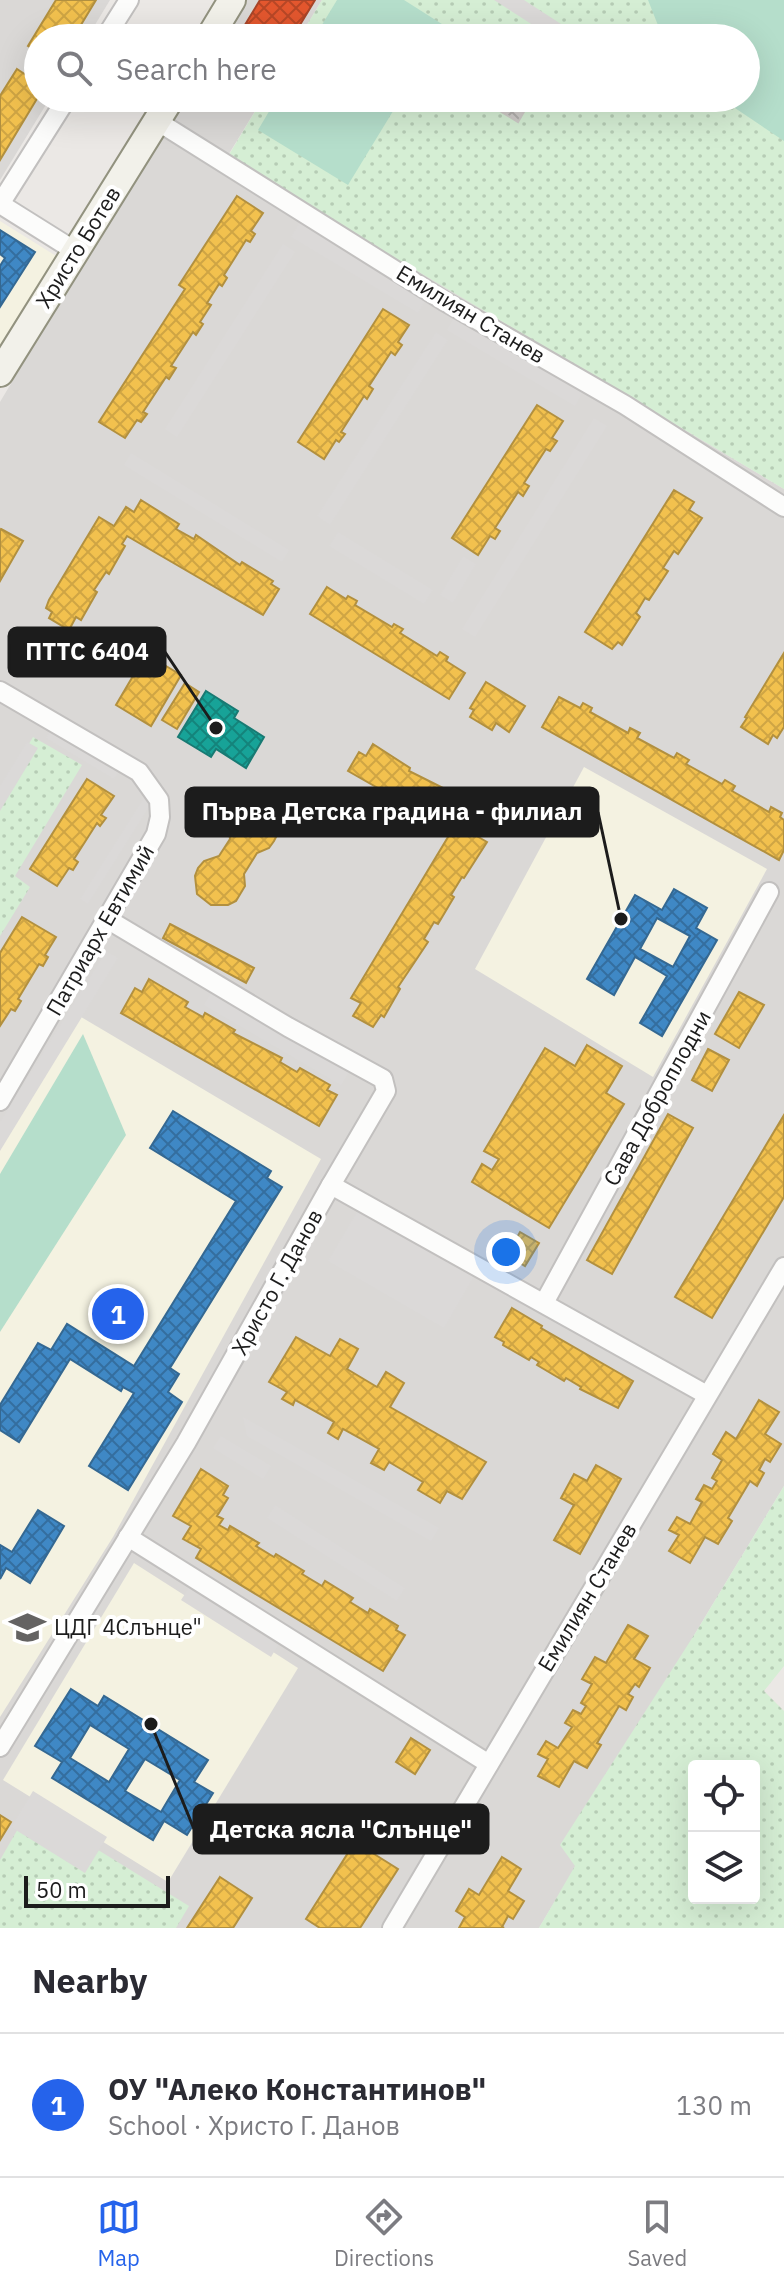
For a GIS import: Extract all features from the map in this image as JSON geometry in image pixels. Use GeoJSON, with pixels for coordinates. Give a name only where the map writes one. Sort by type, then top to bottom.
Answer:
{"type":"FeatureCollection","features":[{"type":"Feature","properties":{"kind":"street"},"geometry":{"type":"LineString","coordinates":[[114,24],[129,0]]}},
{"type":"Feature","properties":{"kind":"street"},"geometry":{"type":"LineString","coordinates":[[217,24],[232,0]]}},
{"type":"Feature","properties":{"kind":"street"},"geometry":{"type":"LineString","coordinates":[[58,112],[0,204],[75,251]]}},
{"type":"Feature","properties":{"kind":"street","name":"Христо Ботев"},"geometry":{"type":"LineString","coordinates":[[0,373],[162,112]]}},
{"type":"Feature","properties":{"kind":"street","name":"Емилиян Станев"},"geometry":{"type":"LineString","coordinates":[[157,121],[444,301],[625,405],[784,507]]}},
{"type":"Feature","properties":{"kind":"street","name":"Патриарх Евтимий"},"geometry":{"type":"LineString","coordinates":[[0,691],[139,772],[159,800],[160,817],[156,834],[0,1101]]}},
{"type":"Feature","properties":{"kind":"street","name":"Сава Доброплодни"},"geometry":{"type":"LineString","coordinates":[[544,1303],[769,892]]}},
{"type":"Feature","properties":{"kind":"street"},"geometry":{"type":"LineString","coordinates":[[107,919],[288,1027],[383,1079],[386,1091],[331,1185]]}},
{"type":"Feature","properties":{"kind":"street","name":"Христо Г. Данов"},"geometry":{"type":"LineString","coordinates":[[0,1747],[186,1443],[331,1185],[707,1395]]}},
{"type":"Feature","properties":{"kind":"street","name":"Емилиян Станев"},"geometry":{"type":"LineString","coordinates":[[392,1928],[784,1267]]}},
{"type":"Feature","properties":{"kind":"street"},"geometry":{"type":"LineString","coordinates":[[128,1537],[489,1764]]}},
{"type":"Feature","properties":{"kind":"shaded area"},"geometry":{"type":"Polygon","coordinates":[[[0,0],[110,0],[95,24],[24,24],[24,112],[41,112],[0,180],[0,0]]]}},
{"type":"Feature","properties":{"kind":"shaded area"},"geometry":{"type":"Polygon","coordinates":[[[241,0],[322,0],[307,24],[226,24],[241,0]]]}},
{"type":"Feature","properties":{"kind":"shaded area"},"geometry":{"type":"Polygon","coordinates":[[[494,0],[524,0],[561,24],[531,24],[494,0]]]}},
{"type":"Feature","properties":{"kind":"shaded area"},"geometry":{"type":"Polygon","coordinates":[[[174,112],[254,112],[227,157],[784,489],[784,1486],[696,1632],[576,1866],[539,1928],[0,1928],[0,402],[174,112]]]}},
{"type":"Feature","properties":{"kind":"shaded area"},"geometry":{"type":"Polygon","coordinates":[[[0,221],[61,259],[0,356],[0,221]]]}},
{"type":"Feature","properties":{"kind":"shaded area"},"geometry":{"type":"Polygon","coordinates":[[[300,222],[427,298],[418,313],[291,237],[300,222]]]}},
{"type":"Feature","properties":{"kind":"shaded area"},"geometry":{"type":"Polygon","coordinates":[[[283,244],[295,252],[177,437],[165,429],[283,244]]]}},
{"type":"Feature","properties":{"kind":"shaded area"},"geometry":{"type":"Polygon","coordinates":[[[456,315],[583,391],[575,406],[447,330],[456,315]]]}},
{"type":"Feature","properties":{"kind":"shaded area"},"geometry":{"type":"Polygon","coordinates":[[[436,332],[448,340],[330,525],[317,516],[436,332]]]}},
{"type":"Feature","properties":{"kind":"shaded area"},"geometry":{"type":"Polygon","coordinates":[[[594,418],[607,426],[475,637],[462,629],[594,418]]]}},
{"type":"Feature","properties":{"kind":"shaded area"},"geometry":{"type":"Polygon","coordinates":[[[131,453],[289,550],[282,562],[124,465],[131,453]]]}},
{"type":"Feature","properties":{"kind":"shaded area"},"geometry":{"type":"Polygon","coordinates":[[[338,532],[433,590],[424,604],[329,546],[338,532]]]}},
{"type":"Feature","properties":{"kind":"shaded area"},"geometry":{"type":"Polygon","coordinates":[[[463,556],[476,564],[453,603],[440,595],[463,556]]]}},
{"type":"Feature","properties":{"kind":"shaded area"},"geometry":{"type":"Polygon","coordinates":[[[52,728],[120,770],[114,779],[46,738],[52,728]]]}},
{"type":"Feature","properties":{"kind":"shaded area"},"geometry":{"type":"Polygon","coordinates":[[[27,742],[38,748],[0,811],[0,786],[27,742]]]}},
{"type":"Feature","properties":{"kind":"shaded area"},"geometry":{"type":"Polygon","coordinates":[[[584,767],[767,869],[653,1077],[475,969],[584,767]]]}},
{"type":"Feature","properties":{"kind":"shaded area"},"geometry":{"type":"Polygon","coordinates":[[[143,799],[151,804],[88,904],[80,899],[143,799]]]}},
{"type":"Feature","properties":{"kind":"shaded area"},"geometry":{"type":"Polygon","coordinates":[[[106,951],[118,958],[0,1151],[0,1122],[106,951]]]}},
{"type":"Feature","properties":{"kind":"shaded area"},"geometry":{"type":"Polygon","coordinates":[[[213,990],[350,1070],[341,1085],[204,1005],[213,990]]]}},
{"type":"Feature","properties":{"kind":"shaded area"},"geometry":{"type":"Polygon","coordinates":[[[76,1014],[321,1159],[113,1537],[0,1717],[0,1142],[76,1014]]]}},
{"type":"Feature","properties":{"kind":"shaded area"},"geometry":{"type":"Polygon","coordinates":[[[361,1205],[476,1273],[444,1328],[328,1261],[361,1205]]]}},
{"type":"Feature","properties":{"kind":"shaded area"},"geometry":{"type":"Polygon","coordinates":[[[243,1417],[439,1528],[431,1541],[247,1436],[243,1417]]]}},
{"type":"Feature","properties":{"kind":"shaded area"},"geometry":{"type":"Polygon","coordinates":[[[221,1436],[271,1466],[263,1479],[213,1448],[221,1436]]]}},
{"type":"Feature","properties":{"kind":"shaded area"},"geometry":{"type":"Polygon","coordinates":[[[275,1505],[405,1588],[397,1601],[267,1518],[275,1505]]]}},
{"type":"Feature","properties":{"kind":"shaded area"},"geometry":{"type":"Polygon","coordinates":[[[134,1563],[298,1668],[168,1882],[3,1780],[134,1563]]]}},
{"type":"Feature","properties":{"kind":"shaded area"},"geometry":{"type":"Polygon","coordinates":[[[189,1588],[278,1645],[271,1657],[181,1600],[189,1588]]]}},
{"type":"Feature","properties":{"kind":"shaded area"},"geometry":{"type":"Polygon","coordinates":[[[33,1791],[107,1837],[85,1873],[11,1827],[33,1791]]]}},
{"type":"Feature","properties":{"kind":"green space"},"geometry":{"type":"Polygon","coordinates":[[[322,0],[784,0],[784,489],[227,158],[255,112],[760,112],[760,24],[307,24],[322,0]]]}},
{"type":"Feature","properties":{"kind":"green space"},"geometry":{"type":"Polygon","coordinates":[[[337,0],[404,0],[442,24],[322,24],[337,0]]]}},
{"type":"Feature","properties":{"kind":"green space"},"geometry":{"type":"Polygon","coordinates":[[[648,0],[784,0],[784,141],[741,112],[760,112],[760,24],[657,24],[648,0]]]}},
{"type":"Feature","properties":{"kind":"green space"},"geometry":{"type":"Polygon","coordinates":[[[269,112],[392,112],[348,185],[258,130],[269,112]]]}},
{"type":"Feature","properties":{"kind":"green space"},"geometry":{"type":"Polygon","coordinates":[[[33,737],[82,765],[15,876],[30,887],[0,936],[0,793],[33,737]]]}},
{"type":"Feature","properties":{"kind":"green space"},"geometry":{"type":"Polygon","coordinates":[[[83,1034],[126,1135],[0,1332],[0,1174],[83,1034]]]}},
{"type":"Feature","properties":{"kind":"green space"},"geometry":{"type":"Polygon","coordinates":[[[784,1486],[784,1666],[764,1691],[784,1711],[784,1928],[539,1928],[575,1866],[560,1845],[696,1632],[784,1486]]]}},
{"type":"Feature","properties":{"kind":"green space"},"geometry":{"type":"Polygon","coordinates":[[[30,1808],[189,1906],[176,1928],[0,1928],[0,1860],[30,1808]]]}},
{"type":"Feature","properties":{"kind":"building: Homes"},"geometry":{"type":"Polygon","coordinates":[[[56,0],[96,0],[81,24],[41,24],[56,0]]]}},
{"type":"Feature","properties":{"kind":"building: Homes"},"geometry":{"type":"Polygon","coordinates":[[[17,69],[24,74],[24,112],[29,112],[0,160],[0,96],[17,69]]]}},
{"type":"Feature","properties":{"kind":"building: Homes"},"geometry":{"type":"Polygon","coordinates":[[[237,196],[263,213],[251,231],[255,234],[250,242],[246,240],[224,275],[227,278],[222,286],[219,284],[207,303],[211,305],[200,322],[203,324],[196,335],[193,332],[171,366],[176,368],[169,379],[166,377],[143,412],[147,414],[141,422],[137,420],[125,438],[99,422],[185,289],[179,285],[237,196]]]}},
{"type":"Feature","properties":{"kind":"building: Homes"},"geometry":{"type":"Polygon","coordinates":[[[383,309],[409,325],[398,342],[402,345],[395,355],[391,352],[369,386],[373,389],[367,399],[364,396],[341,432],[345,434],[339,442],[336,440],[324,459],[298,442],[383,309]]]}},
{"type":"Feature","properties":{"kind":"building: Homes"},"geometry":{"type":"Polygon","coordinates":[[[537,405],[563,421],[552,438],[557,441],[550,451],[546,449],[524,483],[529,486],[523,496],[518,492],[495,528],[500,531],[495,539],[490,536],[478,555],[452,538],[537,405]]]}},
{"type":"Feature","properties":{"kind":"building: Homes"},"geometry":{"type":"Polygon","coordinates":[[[674,490],[694,502],[689,510],[702,518],[678,554],[674,551],[663,568],[668,571],[649,600],[645,598],[636,613],[640,617],[622,645],[618,642],[612,649],[585,632],[674,490]]]}},
{"type":"Feature","properties":{"kind":"building: Homes"},"geometry":{"type":"Polygon","coordinates":[[[141,500],[179,524],[176,529],[194,539],[196,535],[240,565],[242,562],[273,581],[271,584],[279,589],[263,615],[127,536],[122,544],[125,546],[109,574],[106,572],[94,590],[97,592],[81,620],[76,617],[69,630],[49,618],[52,612],[46,608],[49,600],[99,517],[114,526],[126,507],[134,512],[141,500]]]}},
{"type":"Feature","properties":{"kind":"building: Homes"},"geometry":{"type":"Polygon","coordinates":[[[0,531],[23,541],[0,581],[0,531]]]}},
{"type":"Feature","properties":{"kind":"building: Homes"},"geometry":{"type":"Polygon","coordinates":[[[327,587],[346,599],[348,596],[357,601],[355,605],[392,627],[394,624],[403,629],[400,633],[437,656],[440,652],[448,657],[446,661],[465,673],[449,699],[310,614],[327,587]]]}},
{"type":"Feature","properties":{"kind":"building: Homes"},"geometry":{"type":"Polygon","coordinates":[[[784,653],[784,727],[777,738],[773,735],[768,744],[741,727],[784,653]]]}},
{"type":"Feature","properties":{"kind":"building: Homes"},"geometry":{"type":"Polygon","coordinates":[[[146,654],[181,675],[151,726],[116,705],[146,654]]]}},
{"type":"Feature","properties":{"kind":"building: Homes"},"geometry":{"type":"Polygon","coordinates":[[[486,682],[525,706],[509,732],[496,723],[492,730],[470,717],[474,710],[470,708],[486,682]]]}},
{"type":"Feature","properties":{"kind":"building: Homes"},"geometry":{"type":"Polygon","coordinates":[[[185,683],[199,692],[177,729],[162,720],[185,683]]]}},
{"type":"Feature","properties":{"kind":"building: Homes"},"geometry":{"type":"Polygon","coordinates":[[[559,697],[580,708],[583,703],[592,708],[590,712],[628,733],[630,728],[640,733],[637,738],[674,758],[677,753],[689,760],[686,764],[722,784],[725,780],[735,786],[732,791],[769,812],[771,807],[782,813],[784,850],[779,860],[542,727],[559,697]]]}},
{"type":"Feature","properties":{"kind":"building: Homes"},"geometry":{"type":"Polygon","coordinates":[[[373,744],[410,768],[409,771],[459,796],[456,801],[465,806],[460,815],[480,827],[475,835],[487,842],[451,895],[454,897],[438,924],[434,922],[424,939],[428,942],[398,987],[400,989],[384,1017],[381,1015],[373,1027],[353,1016],[361,1003],[351,998],[451,832],[382,794],[383,791],[348,771],[359,752],[366,756],[373,744]]]}},
{"type":"Feature","properties":{"kind":"building: Homes"},"geometry":{"type":"Polygon","coordinates":[[[87,779],[114,796],[101,815],[106,818],[100,826],[97,823],[74,859],[78,862],[73,870],[69,868],[57,886],[30,869],[87,779]]]}},
{"type":"Feature","properties":{"kind":"building: Homes"},"geometry":{"type":"Polygon","coordinates":[[[253,803],[269,809],[275,816],[278,833],[269,848],[257,853],[244,874],[245,886],[236,901],[228,905],[211,905],[197,894],[195,876],[198,868],[204,861],[219,856],[230,839],[228,823],[231,815],[244,804],[253,803]]]}},
{"type":"Feature","properties":{"kind":"building: Homes"},"geometry":{"type":"Polygon","coordinates":[[[22,917],[56,937],[45,955],[48,957],[43,966],[39,964],[18,999],[21,1001],[15,1011],[11,1009],[0,1026],[0,953],[22,917]]]}},
{"type":"Feature","properties":{"kind":"building: Homes"},"geometry":{"type":"Polygon","coordinates":[[[170,924],[254,968],[246,983],[163,938],[170,924]]]}},
{"type":"Feature","properties":{"kind":"building: Homes"},"geometry":{"type":"Polygon","coordinates":[[[149,979],[188,1002],[185,1007],[203,1017],[205,1013],[235,1030],[233,1033],[282,1058],[280,1062],[297,1072],[300,1068],[330,1085],[327,1090],[337,1095],[319,1126],[121,1013],[135,988],[142,992],[149,979]]]}},
{"type":"Feature","properties":{"kind":"building: Homes"},"geometry":{"type":"Polygon","coordinates":[[[739,992],[764,1005],[739,1048],[715,1034],[739,992]]]}},
{"type":"Feature","properties":{"kind":"building: Homes"},"geometry":{"type":"Polygon","coordinates":[[[587,1045],[622,1066],[606,1093],[624,1104],[549,1228],[472,1182],[482,1164],[492,1170],[499,1159],[484,1151],[545,1048],[575,1066],[587,1045]]]}},
{"type":"Feature","properties":{"kind":"building: Homes"},"geometry":{"type":"Polygon","coordinates":[[[708,1049],[729,1060],[712,1091],[692,1080],[708,1049]]]}},
{"type":"Feature","properties":{"kind":"building: Homes"},"geometry":{"type":"Polygon","coordinates":[[[668,1114],[693,1128],[612,1274],[587,1260],[668,1114]]]}},
{"type":"Feature","properties":{"kind":"building: Homes"},"geometry":{"type":"Polygon","coordinates":[[[784,1115],[784,1197],[712,1318],[675,1297],[784,1115]]]}},
{"type":"Feature","properties":{"kind":"building: Homes"},"geometry":{"type":"Polygon","coordinates":[[[520,1232],[539,1243],[525,1266],[507,1255],[520,1232]]]}},
{"type":"Feature","properties":{"kind":"building: Homes"},"geometry":{"type":"Polygon","coordinates":[[[512,1308],[633,1381],[618,1408],[580,1389],[566,1378],[564,1381],[537,1365],[539,1362],[531,1357],[529,1360],[503,1345],[504,1342],[495,1337],[512,1308]]]}},
{"type":"Feature","properties":{"kind":"building: Homes"},"geometry":{"type":"Polygon","coordinates":[[[296,1337],[330,1356],[340,1339],[358,1349],[347,1369],[377,1387],[386,1372],[404,1383],[390,1407],[486,1462],[462,1499],[447,1491],[440,1503],[418,1490],[423,1482],[389,1462],[384,1470],[371,1463],[379,1449],[343,1429],[338,1439],[328,1433],[334,1422],[295,1400],[293,1405],[282,1399],[287,1392],[269,1382],[296,1337]]]}},
{"type":"Feature","properties":{"kind":"building: Homes"},"geometry":{"type":"Polygon","coordinates":[[[759,1400],[779,1412],[765,1434],[781,1444],[770,1462],[765,1459],[759,1470],[764,1473],[757,1486],[750,1481],[728,1518],[732,1521],[718,1544],[705,1537],[690,1563],[669,1551],[679,1535],[669,1530],[677,1517],[690,1524],[702,1502],[696,1499],[704,1485],[712,1489],[717,1481],[712,1478],[722,1460],[713,1454],[726,1432],[736,1439],[759,1400]]]}},
{"type":"Feature","properties":{"kind":"building: Homes"},"geometry":{"type":"Polygon","coordinates":[[[596,1465],[621,1479],[580,1554],[554,1540],[574,1505],[561,1498],[574,1474],[587,1481],[596,1465]]]}},
{"type":"Feature","properties":{"kind":"building: Homes"},"geometry":{"type":"Polygon","coordinates":[[[201,1469],[228,1486],[223,1495],[228,1498],[217,1516],[223,1519],[219,1525],[228,1530],[230,1526],[259,1543],[256,1546],[274,1557],[276,1554],[304,1571],[302,1574],[322,1586],[325,1581],[353,1598],[350,1602],[368,1613],[370,1609],[398,1626],[396,1630],[405,1635],[383,1671],[196,1558],[201,1549],[183,1539],[191,1526],[173,1516],[201,1469]]]}},
{"type":"Feature","properties":{"kind":"building: Homes"},"geometry":{"type":"Polygon","coordinates":[[[628,1625],[648,1636],[634,1659],[650,1668],[639,1687],[635,1684],[628,1694],[633,1697],[626,1710],[619,1706],[597,1743],[601,1745],[587,1768],[574,1761],[559,1787],[538,1776],[548,1759],[538,1754],[546,1741],[558,1748],[572,1727],[565,1723],[573,1710],[581,1714],[586,1706],[581,1703],[592,1684],[582,1679],[595,1657],[606,1663],[628,1625]]]}},
{"type":"Feature","properties":{"kind":"building: Homes"},"geometry":{"type":"Polygon","coordinates":[[[411,1738],[430,1750],[415,1774],[396,1762],[411,1738]]]}},
{"type":"Feature","properties":{"kind":"building: Homes"},"geometry":{"type":"Polygon","coordinates":[[[0,1815],[11,1822],[0,1840],[0,1815]]]}},
{"type":"Feature","properties":{"kind":"building: Homes"},"geometry":{"type":"Polygon","coordinates":[[[355,1842],[398,1869],[360,1928],[320,1928],[306,1919],[355,1842]]]}},
{"type":"Feature","properties":{"kind":"building: Homes"},"geometry":{"type":"Polygon","coordinates":[[[502,1857],[521,1869],[508,1891],[524,1901],[513,1919],[508,1916],[504,1928],[459,1928],[465,1917],[456,1911],[469,1889],[479,1895],[502,1857]]]}},
{"type":"Feature","properties":{"kind":"building: Homes"},"geometry":{"type":"Polygon","coordinates":[[[220,1877],[252,1898],[233,1928],[187,1928],[220,1877]]]}},
{"type":"Feature","properties":{"kind":"building: Shops"},"geometry":{"type":"Polygon","coordinates":[[[260,0],[315,0],[300,24],[245,24],[260,0]]]}},
{"type":"Feature","properties":{"kind":"building: Schools"},"geometry":{"type":"Polygon","coordinates":[[[0,230],[35,252],[0,307],[0,266],[5,258],[0,254],[0,230]]]}},
{"type":"Feature","properties":{"kind":"building: Schools"},"geometry":{"type":"Polygon","coordinates":[[[674,889],[707,908],[696,928],[717,940],[662,1036],[640,1023],[667,976],[635,957],[614,995],[587,979],[635,895],[662,910],[674,889]],[[657,918],[640,949],[673,967],[690,936],[657,918]]]}},
{"type":"Feature","properties":{"kind":"building: Schools"},"geometry":{"type":"Polygon","coordinates":[[[173,1111],[271,1171],[267,1178],[282,1187],[170,1368],[179,1374],[168,1392],[182,1402],[128,1490],[89,1466],[134,1393],[123,1387],[121,1391],[70,1359],[19,1442],[0,1430],[0,1405],[38,1343],[51,1350],[67,1324],[134,1366],[236,1201],[150,1148],[173,1111]]]}},
{"type":"Feature","properties":{"kind":"building: Schools"},"geometry":{"type":"Polygon","coordinates":[[[38,1510],[64,1526],[30,1583],[6,1568],[0,1579],[0,1545],[12,1552],[38,1510]]]}},
{"type":"Feature","properties":{"kind":"building: Schools"},"geometry":{"type":"Polygon","coordinates":[[[71,1689],[98,1706],[104,1696],[208,1760],[194,1782],[213,1793],[187,1835],[164,1821],[153,1840],[52,1778],[62,1762],[35,1746],[71,1689]],[[90,1725],[70,1758],[109,1782],[129,1749],[90,1725]],[[145,1759],[125,1791],[161,1812],[180,1780],[145,1759]]]}},
{"type":"Feature","properties":{"kind":"building: Public"},"geometry":{"type":"Polygon","coordinates":[[[206,691],[238,711],[234,718],[264,737],[246,768],[216,749],[211,757],[178,737],[206,691]]]}},
{"type":"Feature","properties":{"kind":"building: Other"},"geometry":{"type":"Polygon","coordinates":[[[502,112],[524,112],[518,122],[502,112]]]}},
{"type":"Feature","properties":{"kind":"place","name":"ПТТС 6404"},"geometry":{"type":"Point","coordinates":[216,728]}},
{"type":"Feature","properties":{"kind":"place","name":"Първа Детска градина - филиал"},"geometry":{"type":"Point","coordinates":[621,919]}},
{"type":"Feature","properties":{"kind":"place","name":"ОУ \"Алеко Константинов\""},"geometry":{"type":"Point","coordinates":[118,1314]}},
{"type":"Feature","properties":{"kind":"place","name":"ЦДГ 4Слънце\""},"geometry":{"type":"Point","coordinates":[28,1627]}},
{"type":"Feature","properties":{"kind":"place","name":"Детска ясла \"Слънце\""},"geometry":{"type":"Point","coordinates":[151,1724]}}]}
